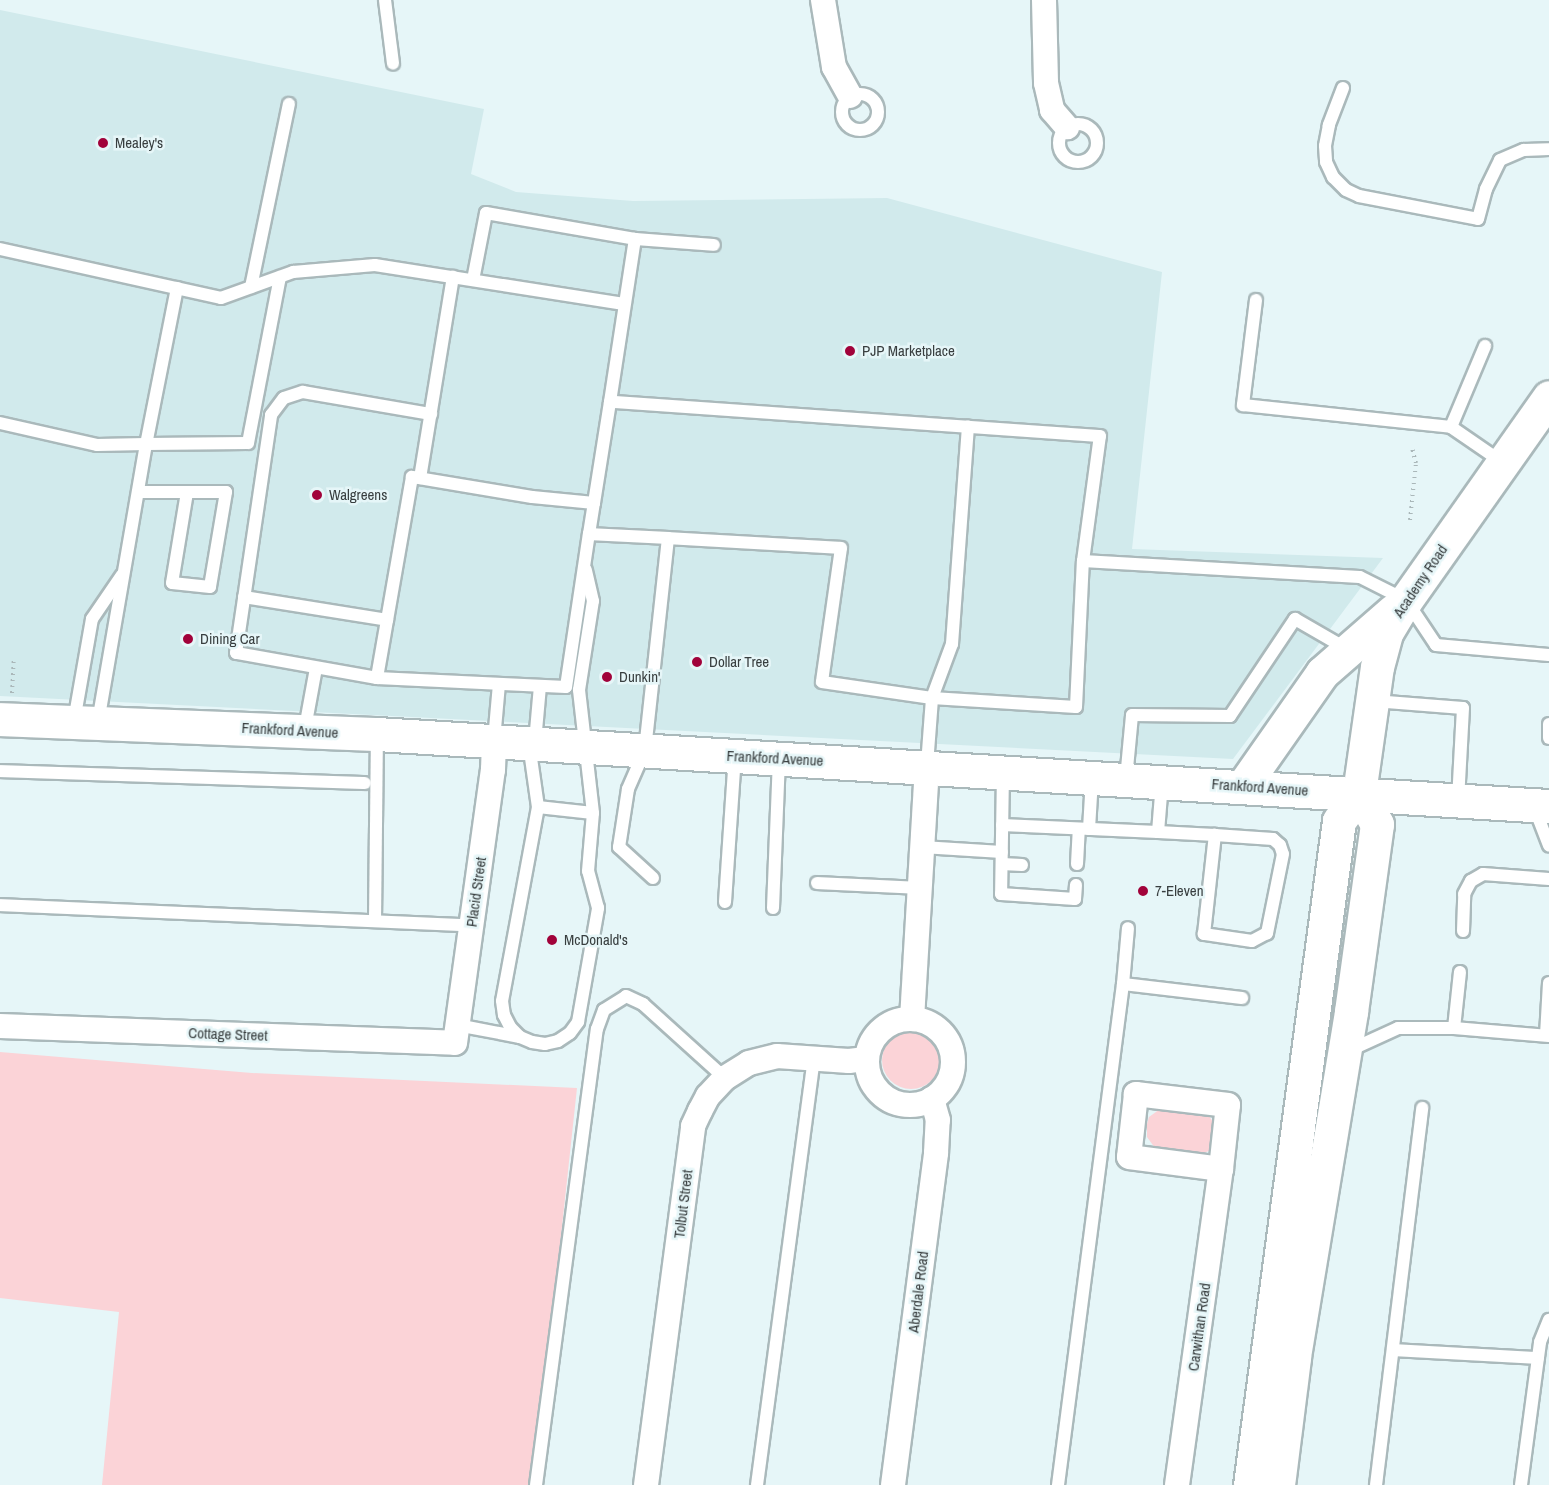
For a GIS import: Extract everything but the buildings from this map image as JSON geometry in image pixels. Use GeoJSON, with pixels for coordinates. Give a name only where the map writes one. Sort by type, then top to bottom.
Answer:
{"type":"FeatureCollection","features":[{"type":"Feature","properties":{"kind":"main road","name":"Academy Road"},"geometry":{"type":"LineString","coordinates":[[1359,793],[1377,667],[1386,633],[1406,600],[1549,398]]}},
{"type":"Feature","properties":{"kind":"main road"},"geometry":{"type":"LineString","coordinates":[[1244,786],[1322,673],[1406,600]]}},
{"type":"Feature","properties":{"kind":"main road","name":"Frankford Avenue"},"geometry":{"type":"LineString","coordinates":[[6,706],[86,722],[377,734],[927,766],[1542,806]]}},
{"type":"Feature","properties":{"kind":"main road"},"geometry":{"type":"LineString","coordinates":[[1250,1485],[1339,820],[1359,793],[1377,824],[1344,1054],[1294,1358],[1278,1485]]}},
{"type":"Feature","properties":{"kind":"street"},"geometry":{"type":"LineString","coordinates":[[823,0],[834,67],[850,96]]}},
{"type":"Feature","properties":{"kind":"street"},"geometry":{"type":"LineString","coordinates":[[1044,0],[1046,83],[1052,110],[1067,128]]}},
{"type":"Feature","properties":{"kind":"street","name":"Placid Street"},"geometry":{"type":"LineString","coordinates":[[456,1034],[493,770],[494,741]]}},
{"type":"Feature","properties":{"kind":"street"},"geometry":{"type":"LineString","coordinates":[[912,1019],[927,766]]}},
{"type":"Feature","properties":{"kind":"street"},"geometry":{"type":"LineString","coordinates":[[912,1019],[927,1023],[940,1031],[949,1044],[953,1059],[951,1075],[944,1089],[932,1099],[910,1106],[887,1099],[871,1082],[866,1059],[871,1043],[881,1030],[896,1021],[912,1019]]}},
{"type":"Feature","properties":{"kind":"street","name":"Cottage Street"},"geometry":{"type":"LineString","coordinates":[[0,1026],[456,1034]]}},
{"type":"Feature","properties":{"kind":"street","name":"Tolbut Street"},"geometry":{"type":"LineString","coordinates":[[646,1485],[693,1126],[708,1096],[725,1078],[749,1063],[777,1056],[849,1061],[866,1059]]}},
{"type":"Feature","properties":{"kind":"street"},"geometry":{"type":"LineString","coordinates":[[1124,1087],[1129,1157],[1221,1169]]}},
{"type":"Feature","properties":{"kind":"street","name":"Carwithan Road"},"geometry":{"type":"LineString","coordinates":[[1124,1087],[1228,1105],[1177,1485]]}},
{"type":"Feature","properties":{"kind":"street","name":"Aberdale Road"},"geometry":{"type":"LineString","coordinates":[[893,1485],[936,1153],[938,1120],[932,1099]]}},
{"type":"Feature","properties":{"kind":"lane"},"geometry":{"type":"LineString","coordinates":[[385,0],[393,63]]}},
{"type":"Feature","properties":{"kind":"lane"},"geometry":{"type":"LineString","coordinates":[[1343,88],[1329,125],[1325,146],[1326,162],[1333,177],[1346,190],[1359,196],[1478,219],[1486,189],[1500,160],[1524,150],[1549,150]]}},
{"type":"Feature","properties":{"kind":"lane"},"geometry":{"type":"LineString","coordinates":[[251,287],[289,104]]}},
{"type":"Feature","properties":{"kind":"lane"},"geometry":{"type":"LineString","coordinates":[[473,280],[486,213],[635,239],[714,245]]}},
{"type":"Feature","properties":{"kind":"lane"},"geometry":{"type":"LineString","coordinates":[[431,414],[314,393],[293,394],[284,398],[271,415],[236,653],[377,678],[566,687],[635,239]]}},
{"type":"Feature","properties":{"kind":"lane"},"geometry":{"type":"LineString","coordinates":[[0,249],[221,298],[293,272],[375,265],[624,304]]}},
{"type":"Feature","properties":{"kind":"lane"},"geometry":{"type":"LineString","coordinates":[[0,423],[97,445],[248,443],[280,277]]}},
{"type":"Feature","properties":{"kind":"lane"},"geometry":{"type":"LineString","coordinates":[[420,478],[453,277]]}},
{"type":"Feature","properties":{"kind":"lane"},"geometry":{"type":"LineString","coordinates":[[86,722],[124,572],[146,444],[177,288]]}},
{"type":"Feature","properties":{"kind":"lane"},"geometry":{"type":"LineString","coordinates":[[1257,300],[1243,405],[1451,427],[1503,463]]}},
{"type":"Feature","properties":{"kind":"lane"},"geometry":{"type":"LineString","coordinates":[[1451,427],[1485,346]]}},
{"type":"Feature","properties":{"kind":"lane"},"geometry":{"type":"LineString","coordinates":[[589,534],[841,548],[822,682],[932,698],[1076,707],[1083,561],[1100,436],[610,402]]}},
{"type":"Feature","properties":{"kind":"lane"},"geometry":{"type":"LineString","coordinates":[[927,766],[932,698],[952,644],[968,427]]}},
{"type":"Feature","properties":{"kind":"lane"},"geometry":{"type":"LineString","coordinates":[[377,678],[412,477],[532,497],[594,503]]}},
{"type":"Feature","properties":{"kind":"lane"},"geometry":{"type":"LineString","coordinates":[[138,492],[187,492],[226,492],[210,587],[172,583],[187,492]]}},
{"type":"Feature","properties":{"kind":"lane"},"geometry":{"type":"LineString","coordinates":[[653,878],[619,847],[628,789],[645,750],[668,537]]}},
{"type":"Feature","properties":{"kind":"lane"},"geometry":{"type":"LineString","coordinates":[[1083,561],[1360,577],[1406,600],[1436,645],[1549,655]]}},
{"type":"Feature","properties":{"kind":"lane"},"geometry":{"type":"LineString","coordinates":[[456,1034],[520,1037],[545,1044],[558,1041],[570,1033],[578,1022],[598,908],[588,871],[593,813],[579,690],[593,601],[585,564]]}},
{"type":"Feature","properties":{"kind":"lane"},"geometry":{"type":"LineString","coordinates":[[86,722],[92,619],[124,572]]}},
{"type":"Feature","properties":{"kind":"lane"},"geometry":{"type":"LineString","coordinates":[[244,597],[387,620]]}},
{"type":"Feature","properties":{"kind":"lane"},"geometry":{"type":"LineString","coordinates":[[1126,779],[1132,715],[1230,716],[1295,619],[1348,649]]}},
{"type":"Feature","properties":{"kind":"lane"},"geometry":{"type":"LineString","coordinates":[[305,730],[316,668]]}},
{"type":"Feature","properties":{"kind":"lane"},"geometry":{"type":"LineString","coordinates":[[494,741],[499,684]]}},
{"type":"Feature","properties":{"kind":"lane"},"geometry":{"type":"LineString","coordinates":[[520,1037],[510,1027],[504,1015],[502,1001],[538,807],[532,743],[540,686]]}},
{"type":"Feature","properties":{"kind":"lane"},"geometry":{"type":"LineString","coordinates":[[1372,701],[1463,708],[1458,800]]}},
{"type":"Feature","properties":{"kind":"lane"},"geometry":{"type":"LineString","coordinates":[[1549,723],[1549,738]]}},
{"type":"Feature","properties":{"kind":"lane"},"geometry":{"type":"LineString","coordinates":[[375,921],[377,734]]}},
{"type":"Feature","properties":{"kind":"lane"},"geometry":{"type":"LineString","coordinates":[[725,902],[735,755]]}},
{"type":"Feature","properties":{"kind":"lane"},"geometry":{"type":"LineString","coordinates":[[773,908],[779,758]]}},
{"type":"Feature","properties":{"kind":"lane"},"geometry":{"type":"LineString","coordinates":[[0,771],[365,783]]}},
{"type":"Feature","properties":{"kind":"lane"},"geometry":{"type":"LineString","coordinates":[[1003,771],[1001,894],[1075,899],[1076,885]]}},
{"type":"Feature","properties":{"kind":"lane"},"geometry":{"type":"LineString","coordinates":[[1077,864],[1092,777]]}},
{"type":"Feature","properties":{"kind":"lane"},"geometry":{"type":"LineString","coordinates":[[1158,832],[1162,781]]}},
{"type":"Feature","properties":{"kind":"lane"},"geometry":{"type":"LineString","coordinates":[[1542,806],[1549,845]]}},
{"type":"Feature","properties":{"kind":"lane"},"geometry":{"type":"LineString","coordinates":[[538,807],[593,813]]}},
{"type":"Feature","properties":{"kind":"lane"},"geometry":{"type":"LineString","coordinates":[[1002,825],[1158,832],[1215,835],[1272,839],[1280,845],[1282,855],[1267,933],[1252,941],[1204,934],[1215,835]]}},
{"type":"Feature","properties":{"kind":"lane"},"geometry":{"type":"LineString","coordinates":[[922,848],[1002,858],[1022,865]]}},
{"type":"Feature","properties":{"kind":"lane"},"geometry":{"type":"LineString","coordinates":[[1463,931],[1464,894],[1471,881],[1483,874],[1549,879]]}},
{"type":"Feature","properties":{"kind":"lane"},"geometry":{"type":"LineString","coordinates":[[818,883],[920,888]]}},
{"type":"Feature","properties":{"kind":"lane"},"geometry":{"type":"LineString","coordinates":[[0,905],[472,926]]}},
{"type":"Feature","properties":{"kind":"lane"},"geometry":{"type":"LineString","coordinates":[[1058,1485],[1124,1087],[1123,984],[1128,928]]}},
{"type":"Feature","properties":{"kind":"lane"},"geometry":{"type":"LineString","coordinates":[[1455,1029],[1460,972]]}},
{"type":"Feature","properties":{"kind":"lane"},"geometry":{"type":"LineString","coordinates":[[1344,1054],[1370,1038],[1398,1028],[1547,1035],[1549,983]]}},
{"type":"Feature","properties":{"kind":"lane"},"geometry":{"type":"LineString","coordinates":[[1123,984],[1242,998]]}},
{"type":"Feature","properties":{"kind":"lane"},"geometry":{"type":"LineString","coordinates":[[536,1485],[597,1029],[604,1010],[626,996],[643,1004],[725,1078]]}},
{"type":"Feature","properties":{"kind":"lane"},"geometry":{"type":"LineString","coordinates":[[757,1485],[814,1057]]}},
{"type":"Feature","properties":{"kind":"lane"},"geometry":{"type":"LineString","coordinates":[[1376,1485],[1422,1108]]}},
{"type":"Feature","properties":{"kind":"lane"},"geometry":{"type":"LineString","coordinates":[[1521,1485],[1540,1342],[1549,1320]]}},
{"type":"Feature","properties":{"kind":"lane"},"geometry":{"type":"LineString","coordinates":[[1394,1350],[1538,1358]]}},
{"type":"Feature","properties":{"kind":"path"},"geometry":{"type":"LineString","coordinates":[[1410,520],[1416,463],[1412,448]]}},
{"type":"Feature","properties":{"kind":"path"},"geometry":{"type":"LineString","coordinates":[[6,706],[14,658]]}},
{"type":"Feature","properties":{"kind":"shaded area"},"geometry":{"type":"Polygon","coordinates":[[[0,10],[484,109],[471,174],[516,192],[633,201],[887,198],[1162,272],[1132,549],[1383,558],[1233,759],[0,696],[0,10]]]}},
{"type":"Feature","properties":{"kind":"shaded area"},"geometry":{"type":"Polygon","coordinates":[[[911,1031],[922,1033],[932,1039],[938,1049],[940,1060],[938,1071],[932,1081],[922,1087],[911,1089],[900,1087],[890,1081],[884,1071],[882,1060],[884,1049],[890,1039],[900,1033],[911,1031]]]}},
{"type":"Feature","properties":{"kind":"shaded area"},"geometry":{"type":"Polygon","coordinates":[[[0,1052],[252,1073],[577,1088],[534,1485],[102,1485],[119,1312],[0,1298],[0,1052]]]}},
{"type":"Feature","properties":{"kind":"shaded area"},"geometry":{"type":"Polygon","coordinates":[[[1160,1109],[1202,1112],[1209,1116],[1217,1128],[1215,1144],[1211,1150],[1197,1156],[1155,1148],[1147,1137],[1147,1124],[1149,1117],[1160,1109]]]}},
{"type":"Feature","properties":{"kind":"place","name":"Mealey's"},"geometry":{"type":"Point","coordinates":[103,143]}},
{"type":"Feature","properties":{"kind":"place","name":"PJP Marketplace"},"geometry":{"type":"Point","coordinates":[850,351]}},
{"type":"Feature","properties":{"kind":"place","name":"Walgreens"},"geometry":{"type":"Point","coordinates":[317,495]}},
{"type":"Feature","properties":{"kind":"place","name":"Dining Car"},"geometry":{"type":"Point","coordinates":[188,639]}},
{"type":"Feature","properties":{"kind":"place","name":"Dollar Tree"},"geometry":{"type":"Point","coordinates":[697,662]}},
{"type":"Feature","properties":{"kind":"place","name":"Dunkin'"},"geometry":{"type":"Point","coordinates":[607,677]}},
{"type":"Feature","properties":{"kind":"place","name":"7-Eleven"},"geometry":{"type":"Point","coordinates":[1143,891]}},
{"type":"Feature","properties":{"kind":"place","name":"McDonald's"},"geometry":{"type":"Point","coordinates":[552,940]}}]}
